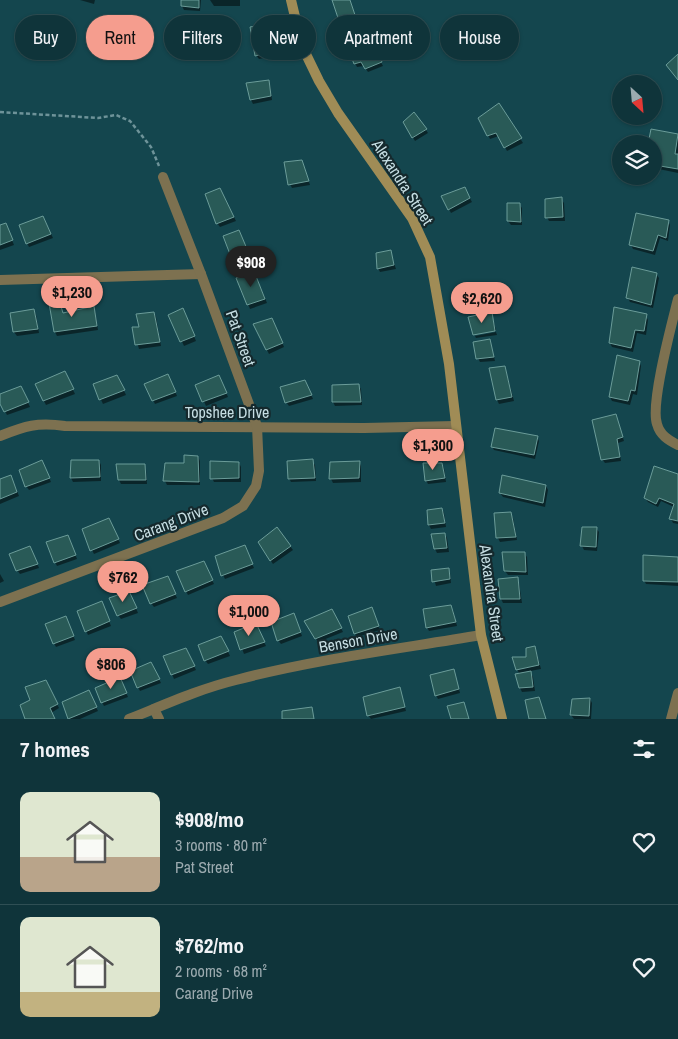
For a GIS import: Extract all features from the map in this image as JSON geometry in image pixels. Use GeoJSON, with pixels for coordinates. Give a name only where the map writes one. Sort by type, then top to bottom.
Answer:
{"type":"FeatureCollection","features":[{"type":"Feature","properties":{"kind":"main road","name":"Alexandra Street"},"geometry":{"type":"LineString","coordinates":[[291,0],[302,46],[319,81],[338,113],[412,218],[430,257],[449,364],[481,635],[502,719]]}},
{"type":"Feature","properties":{"kind":"street","name":"Pat Street"},"geometry":{"type":"LineString","coordinates":[[163,177],[257,426]]}},
{"type":"Feature","properties":{"kind":"street"},"geometry":{"type":"LineString","coordinates":[[0,280],[201,274]]}},
{"type":"Feature","properties":{"kind":"street"},"geometry":{"type":"LineString","coordinates":[[678,299],[658,387],[655,411],[656,423],[660,433],[668,441],[678,445]]}},
{"type":"Feature","properties":{"kind":"street","name":"Topshee Drive"},"geometry":{"type":"LineString","coordinates":[[0,436],[26,426],[46,424],[65,426],[370,428],[455,426]]}},
{"type":"Feature","properties":{"kind":"street","name":"Carang Drive"},"geometry":{"type":"LineString","coordinates":[[0,602],[200,528],[239,510],[252,494],[258,478],[257,426]]}},
{"type":"Feature","properties":{"kind":"street","name":"Benson Drive"},"geometry":{"type":"LineString","coordinates":[[129,719],[194,692],[276,670],[481,635]]}},
{"type":"Feature","properties":{"kind":"street"},"geometry":{"type":"LineString","coordinates":[[671,719],[678,693]]}},
{"type":"Feature","properties":{"kind":"street"},"geometry":{"type":"LineString","coordinates":[[154,709],[159,719]]}},
{"type":"Feature","properties":{"kind":"path"},"geometry":{"type":"LineString","coordinates":[[0,112],[98,118],[116,115],[130,121],[151,147],[163,177]]}},
{"type":"Feature","properties":{"kind":"building"},"geometry":{"type":"Polygon","coordinates":[[[181,0],[199,0],[199,8],[181,6],[181,0]]]}},
{"type":"Feature","properties":{"kind":"building"},"geometry":{"type":"Polygon","coordinates":[[[332,0],[350,0],[355,15],[337,15],[332,0]]]}},
{"type":"Feature","properties":{"kind":"building"},"geometry":{"type":"Polygon","coordinates":[[[678,54],[678,80],[666,65],[678,54]]]}},
{"type":"Feature","properties":{"kind":"building"},"geometry":{"type":"Polygon","coordinates":[[[352,60],[381,60],[382,62],[365,69],[361,62],[354,64],[352,60]]]}},
{"type":"Feature","properties":{"kind":"building"},"geometry":{"type":"Polygon","coordinates":[[[269,80],[271,96],[250,100],[246,83],[269,80]]]}},
{"type":"Feature","properties":{"kind":"building"},"geometry":{"type":"Polygon","coordinates":[[[499,103],[522,138],[504,148],[496,133],[487,136],[478,118],[499,103]]]}},
{"type":"Feature","properties":{"kind":"building"},"geometry":{"type":"Polygon","coordinates":[[[414,112],[427,129],[412,138],[403,122],[414,112]]]}},
{"type":"Feature","properties":{"kind":"building"},"geometry":{"type":"Polygon","coordinates":[[[651,129],[678,134],[675,154],[678,154],[678,169],[662,166],[662,135],[650,135],[651,129]]]}},
{"type":"Feature","properties":{"kind":"building"},"geometry":{"type":"Polygon","coordinates":[[[302,160],[309,181],[288,185],[284,162],[302,160]]]}},
{"type":"Feature","properties":{"kind":"building"},"geometry":{"type":"Polygon","coordinates":[[[465,187],[470,198],[448,210],[441,196],[465,187]]]}},
{"type":"Feature","properties":{"kind":"building"},"geometry":{"type":"Polygon","coordinates":[[[220,188],[234,217],[216,224],[205,194],[220,188]]]}},
{"type":"Feature","properties":{"kind":"building"},"geometry":{"type":"Polygon","coordinates":[[[562,197],[563,217],[545,218],[545,199],[562,197]]]}},
{"type":"Feature","properties":{"kind":"building"},"geometry":{"type":"Polygon","coordinates":[[[507,203],[520,203],[521,222],[507,221],[507,203]]]}},
{"type":"Feature","properties":{"kind":"building"},"geometry":{"type":"Polygon","coordinates":[[[636,213],[669,220],[666,238],[658,235],[653,251],[629,245],[636,213]]]}},
{"type":"Feature","properties":{"kind":"building"},"geometry":{"type":"Polygon","coordinates":[[[43,216],[51,234],[26,244],[19,225],[43,216]]]}},
{"type":"Feature","properties":{"kind":"building"},"geometry":{"type":"Polygon","coordinates":[[[6,223],[13,240],[0,245],[0,225],[6,223]]]}},
{"type":"Feature","properties":{"kind":"building"},"geometry":{"type":"Polygon","coordinates":[[[239,230],[250,256],[233,262],[223,236],[239,230]]]}},
{"type":"Feature","properties":{"kind":"building"},"geometry":{"type":"Polygon","coordinates":[[[391,250],[394,265],[377,269],[376,253],[391,250]]]}},
{"type":"Feature","properties":{"kind":"building"},"geometry":{"type":"Polygon","coordinates":[[[632,267],[657,273],[651,305],[626,298],[632,267]]]}},
{"type":"Feature","properties":{"kind":"building"},"geometry":{"type":"Polygon","coordinates":[[[254,271],[265,299],[247,305],[236,278],[254,271]]]}},
{"type":"Feature","properties":{"kind":"building"},"geometry":{"type":"Polygon","coordinates":[[[49,303],[60,303],[63,313],[94,306],[97,326],[54,332],[49,303]]]}},
{"type":"Feature","properties":{"kind":"building"},"geometry":{"type":"Polygon","coordinates":[[[614,307],[647,314],[644,331],[635,330],[631,348],[609,343],[614,307]]]}},
{"type":"Feature","properties":{"kind":"building"},"geometry":{"type":"Polygon","coordinates":[[[183,308],[195,336],[180,342],[168,315],[183,308]]]}},
{"type":"Feature","properties":{"kind":"building"},"geometry":{"type":"Polygon","coordinates":[[[34,309],[38,329],[13,332],[10,313],[34,309]]]}},
{"type":"Feature","properties":{"kind":"building"},"geometry":{"type":"Polygon","coordinates":[[[154,312],[160,342],[135,345],[132,327],[139,327],[136,314],[154,312]]]}},
{"type":"Feature","properties":{"kind":"building"},"geometry":{"type":"Polygon","coordinates":[[[492,312],[495,331],[473,335],[468,317],[492,312]]]}},
{"type":"Feature","properties":{"kind":"building"},"geometry":{"type":"Polygon","coordinates":[[[272,318],[283,343],[266,350],[253,324],[272,318]]]}},
{"type":"Feature","properties":{"kind":"building"},"geometry":{"type":"Polygon","coordinates":[[[490,339],[494,357],[476,359],[473,342],[490,339]]]}},
{"type":"Feature","properties":{"kind":"building"},"geometry":{"type":"Polygon","coordinates":[[[617,355],[640,361],[635,391],[631,390],[628,401],[609,397],[617,355]]]}},
{"type":"Feature","properties":{"kind":"building"},"geometry":{"type":"Polygon","coordinates":[[[505,366],[512,397],[496,400],[489,368],[505,366]]]}},
{"type":"Feature","properties":{"kind":"building"},"geometry":{"type":"Polygon","coordinates":[[[65,371],[74,389],[43,401],[35,384],[65,371]]]}},
{"type":"Feature","properties":{"kind":"building"},"geometry":{"type":"Polygon","coordinates":[[[168,374],[176,392],[152,401],[144,384],[168,374]]]}},
{"type":"Feature","properties":{"kind":"building"},"geometry":{"type":"Polygon","coordinates":[[[117,375],[125,390],[99,400],[93,384],[117,375]]]}},
{"type":"Feature","properties":{"kind":"building"},"geometry":{"type":"Polygon","coordinates":[[[219,375],[227,393],[202,402],[195,385],[219,375]]]}},
{"type":"Feature","properties":{"kind":"building"},"geometry":{"type":"Polygon","coordinates":[[[305,380],[312,395],[285,403],[280,387],[305,380]]]}},
{"type":"Feature","properties":{"kind":"building"},"geometry":{"type":"Polygon","coordinates":[[[359,384],[361,402],[332,402],[332,385],[359,384]]]}},
{"type":"Feature","properties":{"kind":"building"},"geometry":{"type":"Polygon","coordinates":[[[21,386],[29,402],[4,412],[0,404],[0,394],[21,386]]]}},
{"type":"Feature","properties":{"kind":"building"},"geometry":{"type":"Polygon","coordinates":[[[616,414],[623,437],[617,439],[620,457],[601,460],[592,420],[616,414]]]}},
{"type":"Feature","properties":{"kind":"building"},"geometry":{"type":"Polygon","coordinates":[[[495,428],[538,436],[534,455],[491,447],[495,428]]]}},
{"type":"Feature","properties":{"kind":"building"},"geometry":{"type":"Polygon","coordinates":[[[184,455],[198,456],[199,482],[163,481],[165,463],[184,463],[184,455]]]}},
{"type":"Feature","properties":{"kind":"building"},"geometry":{"type":"Polygon","coordinates":[[[313,459],[315,478],[288,479],[287,461],[313,459]]]}},
{"type":"Feature","properties":{"kind":"building"},"geometry":{"type":"Polygon","coordinates":[[[42,460],[50,478],[25,487],[19,470],[42,460]]]}},
{"type":"Feature","properties":{"kind":"building"},"geometry":{"type":"Polygon","coordinates":[[[71,460],[99,460],[100,477],[70,478],[71,460]]]}},
{"type":"Feature","properties":{"kind":"building"},"geometry":{"type":"Polygon","coordinates":[[[210,461],[239,462],[239,478],[210,479],[210,461]]]}},
{"type":"Feature","properties":{"kind":"building"},"geometry":{"type":"Polygon","coordinates":[[[360,461],[359,478],[329,479],[330,462],[360,461]]]}},
{"type":"Feature","properties":{"kind":"building"},"geometry":{"type":"Polygon","coordinates":[[[423,463],[442,463],[445,478],[425,481],[423,463]]]}},
{"type":"Feature","properties":{"kind":"building"},"geometry":{"type":"Polygon","coordinates":[[[116,464],[145,464],[146,480],[118,480],[116,464]]]}},
{"type":"Feature","properties":{"kind":"building"},"geometry":{"type":"Polygon","coordinates":[[[654,466],[678,474],[678,521],[669,519],[674,504],[659,498],[656,504],[644,498],[654,466]]]}},
{"type":"Feature","properties":{"kind":"building"},"geometry":{"type":"Polygon","coordinates":[[[11,475],[17,492],[0,499],[0,479],[11,475]]]}},
{"type":"Feature","properties":{"kind":"building"},"geometry":{"type":"Polygon","coordinates":[[[502,475],[546,485],[543,503],[499,493],[502,475]]]}},
{"type":"Feature","properties":{"kind":"building"},"geometry":{"type":"Polygon","coordinates":[[[442,508],[445,523],[428,525],[427,510],[442,508]]]}},
{"type":"Feature","properties":{"kind":"building"},"geometry":{"type":"Polygon","coordinates":[[[511,512],[516,537],[496,538],[494,513],[511,512]]]}},
{"type":"Feature","properties":{"kind":"building"},"geometry":{"type":"Polygon","coordinates":[[[109,518],[119,539],[90,551],[82,529],[109,518]]]}},
{"type":"Feature","properties":{"kind":"building"},"geometry":{"type":"Polygon","coordinates":[[[277,527],[291,546],[270,561],[258,542],[277,527]]]}},
{"type":"Feature","properties":{"kind":"building"},"geometry":{"type":"Polygon","coordinates":[[[582,527],[597,527],[596,547],[580,546],[582,527]]]}},
{"type":"Feature","properties":{"kind":"building"},"geometry":{"type":"Polygon","coordinates":[[[445,533],[447,548],[434,549],[431,534],[445,533]]]}},
{"type":"Feature","properties":{"kind":"building"},"geometry":{"type":"Polygon","coordinates":[[[68,535],[76,555],[54,563],[46,542],[68,535]]]}},
{"type":"Feature","properties":{"kind":"building"},"geometry":{"type":"Polygon","coordinates":[[[245,545],[253,564],[221,576],[215,556],[245,545]]]}},
{"type":"Feature","properties":{"kind":"building"},"geometry":{"type":"Polygon","coordinates":[[[30,546],[38,564],[16,571],[9,554],[30,546]]]}},
{"type":"Feature","properties":{"kind":"building"},"geometry":{"type":"Polygon","coordinates":[[[502,552],[525,552],[526,572],[504,571],[502,552]]]}},
{"type":"Feature","properties":{"kind":"building"},"geometry":{"type":"Polygon","coordinates":[[[643,555],[678,557],[678,582],[643,581],[643,555]]]}},
{"type":"Feature","properties":{"kind":"building"},"geometry":{"type":"Polygon","coordinates":[[[204,561],[213,580],[185,592],[176,571],[204,561]]]}},
{"type":"Feature","properties":{"kind":"building"},"geometry":{"type":"Polygon","coordinates":[[[449,568],[450,579],[432,582],[431,570],[449,568]]]}},
{"type":"Feature","properties":{"kind":"building"},"geometry":{"type":"Polygon","coordinates":[[[168,576],[176,594],[150,604],[142,585],[168,576]]]}},
{"type":"Feature","properties":{"kind":"building"},"geometry":{"type":"Polygon","coordinates":[[[518,577],[520,599],[500,599],[498,579],[518,577]]]}},
{"type":"Feature","properties":{"kind":"building"},"geometry":{"type":"Polygon","coordinates":[[[129,591],[137,608],[117,616],[109,598],[129,591]]]}},
{"type":"Feature","properties":{"kind":"building"},"geometry":{"type":"Polygon","coordinates":[[[102,601],[110,621],[85,632],[77,611],[102,601]]]}},
{"type":"Feature","properties":{"kind":"building"},"geometry":{"type":"Polygon","coordinates":[[[451,605],[456,622],[426,628],[423,609],[451,605]]]}},
{"type":"Feature","properties":{"kind":"building"},"geometry":{"type":"Polygon","coordinates":[[[372,607],[379,626],[354,634],[348,616],[372,607]]]}},
{"type":"Feature","properties":{"kind":"building"},"geometry":{"type":"Polygon","coordinates":[[[332,609],[342,628],[315,639],[304,621],[332,609]]]}},
{"type":"Feature","properties":{"kind":"building"},"geometry":{"type":"Polygon","coordinates":[[[294,613],[301,632],[277,641],[271,622],[294,613]]]}},
{"type":"Feature","properties":{"kind":"building"},"geometry":{"type":"Polygon","coordinates":[[[66,616],[74,636],[53,644],[45,624],[66,616]]]}},
{"type":"Feature","properties":{"kind":"building"},"geometry":{"type":"Polygon","coordinates":[[[256,623],[265,642],[240,650],[234,632],[256,623]]]}},
{"type":"Feature","properties":{"kind":"building"},"geometry":{"type":"Polygon","coordinates":[[[221,636],[229,651],[204,661],[198,645],[221,636]]]}},
{"type":"Feature","properties":{"kind":"building"},"geometry":{"type":"Polygon","coordinates":[[[535,646],[539,665],[516,670],[512,657],[526,657],[526,648],[535,646]]]}},
{"type":"Feature","properties":{"kind":"building"},"geometry":{"type":"Polygon","coordinates":[[[186,648],[195,666],[171,675],[163,656],[186,648]]]}},
{"type":"Feature","properties":{"kind":"building"},"geometry":{"type":"Polygon","coordinates":[[[151,662],[160,679],[137,688],[130,671],[151,662]]]}},
{"type":"Feature","properties":{"kind":"building"},"geometry":{"type":"Polygon","coordinates":[[[454,669],[459,689],[435,696],[430,675],[454,669]]]}},
{"type":"Feature","properties":{"kind":"building"},"geometry":{"type":"Polygon","coordinates":[[[531,671],[533,687],[519,688],[515,674],[531,671]]]}},
{"type":"Feature","properties":{"kind":"building"},"geometry":{"type":"Polygon","coordinates":[[[120,677],[127,693],[101,703],[95,688],[120,677]]]}},
{"type":"Feature","properties":{"kind":"building"},"geometry":{"type":"Polygon","coordinates":[[[46,680],[58,704],[50,708],[55,719],[25,719],[20,705],[30,700],[25,687],[46,680]]]}},
{"type":"Feature","properties":{"kind":"building"},"geometry":{"type":"Polygon","coordinates":[[[400,687],[405,707],[367,716],[363,697],[400,687]]]}},
{"type":"Feature","properties":{"kind":"building"},"geometry":{"type":"Polygon","coordinates":[[[89,690],[97,707],[68,719],[62,702],[89,690]]]}},
{"type":"Feature","properties":{"kind":"building"},"geometry":{"type":"Polygon","coordinates":[[[539,697],[546,719],[529,719],[525,700],[539,697]]]}},
{"type":"Feature","properties":{"kind":"building"},"geometry":{"type":"Polygon","coordinates":[[[590,698],[589,716],[570,715],[572,699],[590,698]]]}},
{"type":"Feature","properties":{"kind":"building"},"geometry":{"type":"Polygon","coordinates":[[[464,702],[469,719],[451,719],[447,706],[464,702]]]}},
{"type":"Feature","properties":{"kind":"building"},"geometry":{"type":"Polygon","coordinates":[[[312,707],[314,719],[282,719],[282,711],[312,707]]]}}]}
